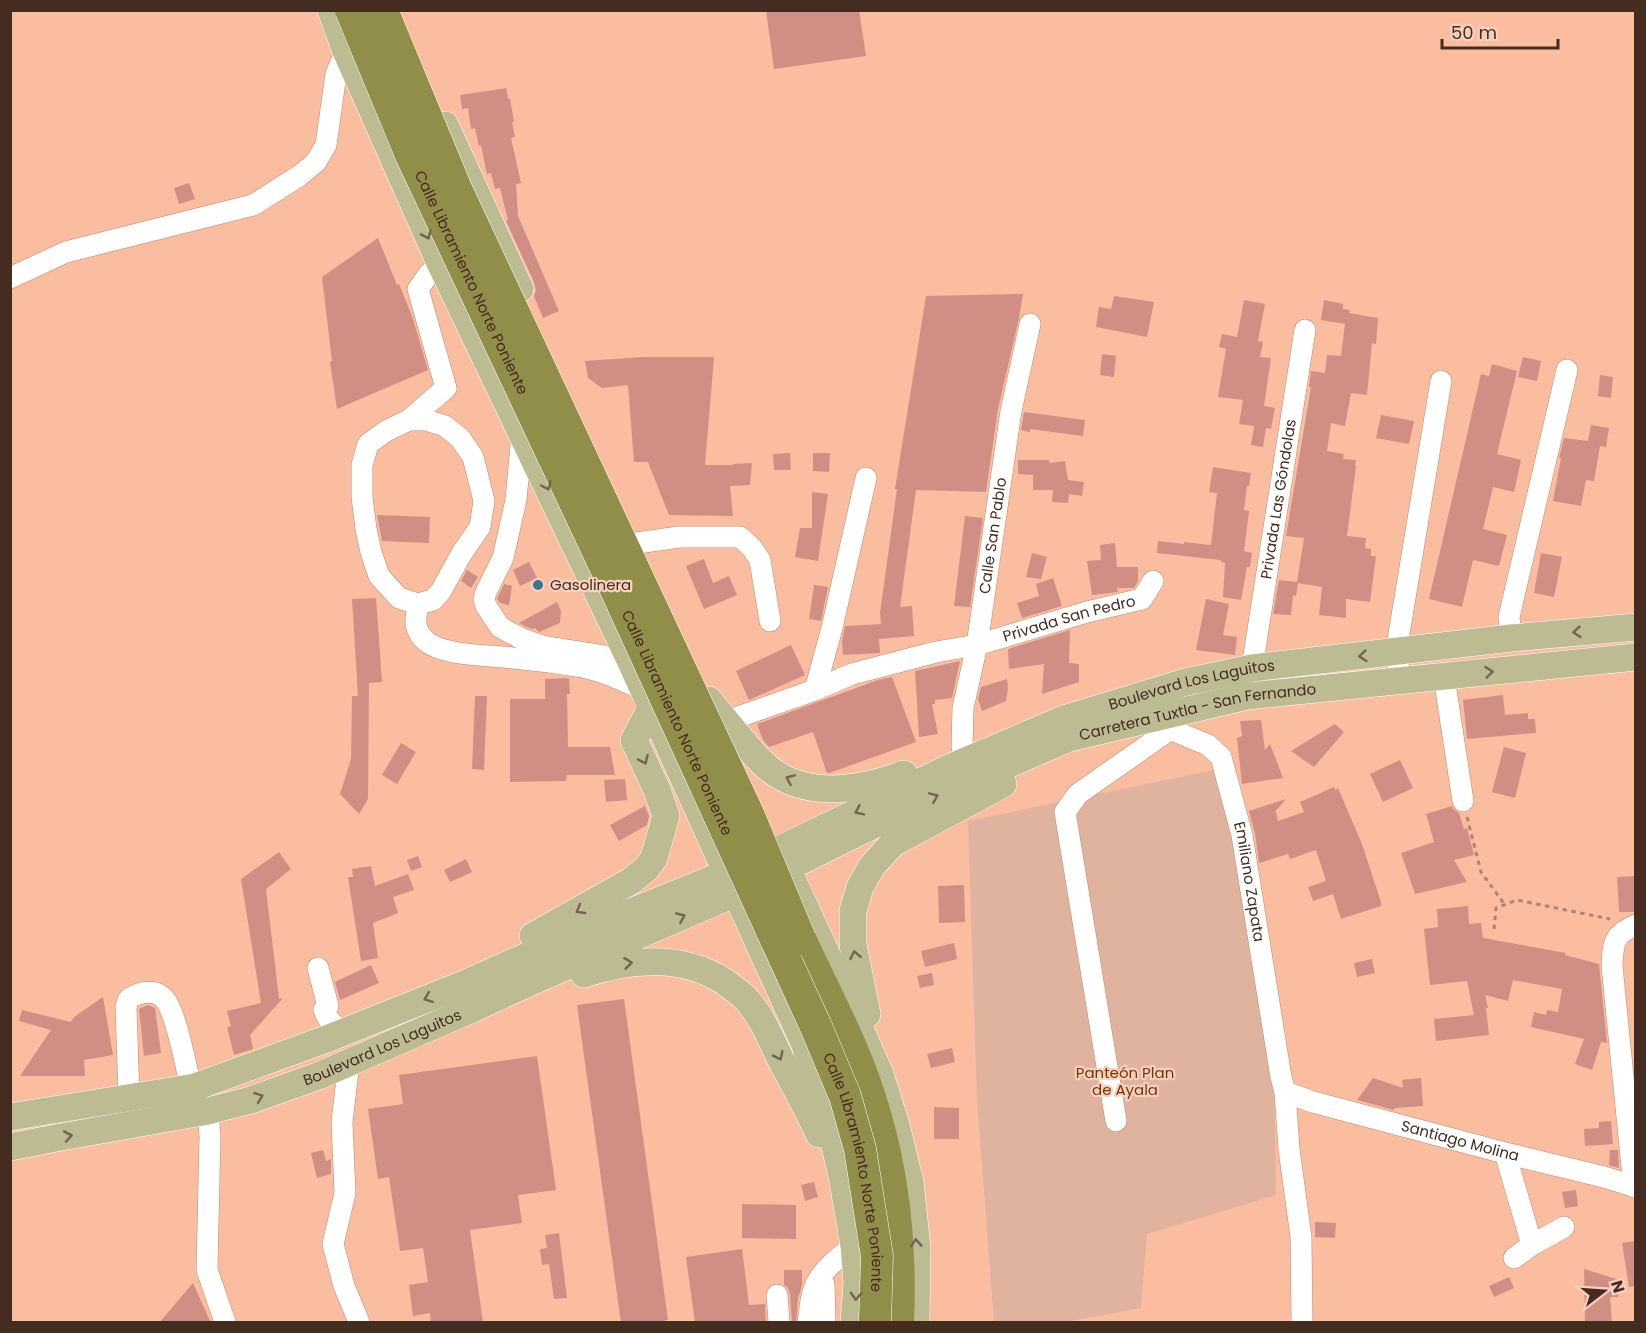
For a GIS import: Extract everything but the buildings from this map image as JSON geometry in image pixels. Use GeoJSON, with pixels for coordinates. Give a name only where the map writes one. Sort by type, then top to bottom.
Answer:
{"type":"FeatureCollection","features":[{"type":"Feature","properties":{"kind":"highway","name":"Calle Libramiento Norte Poniente"},"geometry":{"type":"LineString","coordinates":[[351,10],[412,157],[617,592],[845,1096],[860,1149],[877,1256],[875,1323]]}},
{"type":"Feature","properties":{"kind":"highway","name":"Calle Libramiento Norte Poniente"},"geometry":{"type":"LineString","coordinates":[[382,10],[456,189],[748,814],[800,939],[853,1053],[874,1109],[888,1164],[897,1223],[898,1323]]}},
{"type":"Feature","properties":{"kind":"main road","name":"Calle Libramiento Norte Poniente"},"geometry":{"type":"LineString","coordinates":[[331,10],[346,51],[440,263],[630,660],[805,1045],[829,1121],[842,1176],[854,1246],[857,1282],[854,1323]]}},
{"type":"Feature","properties":{"kind":"main road"},"geometry":{"type":"LineString","coordinates":[[397,10],[432,96],[880,1074]]}},
{"type":"Feature","properties":{"kind":"main road","name":"Boulevard Los Laguitos"},"geometry":{"type":"LineString","coordinates":[[10,1117],[193,1087],[344,1031],[542,976],[783,859],[950,768],[1066,728],[1186,682],[1252,668],[1635,627]]}},
{"type":"Feature","properties":{"kind":"main road","name":"Carretera Tuxtla - San Fernando"},"geometry":{"type":"LineString","coordinates":[[1066,728],[1159,724],[1247,696],[1635,657]]}},
{"type":"Feature","properties":{"kind":"main road"},"geometry":{"type":"LineString","coordinates":[[647,699],[634,740],[666,816],[654,858],[647,868],[631,881],[472,972],[468,997],[490,1006],[604,967],[632,962],[670,962],[697,967],[724,981],[747,999],[819,1132],[828,1154],[842,1176]]}},
{"type":"Feature","properties":{"kind":"main road"},"geometry":{"type":"LineString","coordinates":[[709,700],[768,767],[788,780],[814,788],[846,788],[876,784],[962,747],[1010,722],[1033,718],[1066,728],[1058,754],[893,843],[872,866],[860,887],[854,911],[853,945],[880,1074],[910,1182],[917,1248],[916,1323]]}},
{"type":"Feature","properties":{"kind":"main road","name":"Boulevard Los Laguitos"},"geometry":{"type":"LineString","coordinates":[[10,1147],[208,1111],[251,1100],[318,1076],[349,1062],[468,997]]}},
{"type":"Feature","properties":{"kind":"street"},"geometry":{"type":"LineString","coordinates":[[10,278],[66,252],[253,206],[298,176],[316,162],[326,145],[336,74],[346,51]]}},
{"type":"Feature","properties":{"kind":"street"},"geometry":{"type":"LineString","coordinates":[[409,420],[426,420],[445,426],[460,438],[473,457],[483,501],[480,527],[462,553],[441,591],[433,600],[418,604],[399,598],[379,576],[371,552],[362,497],[362,465],[368,444],[386,430],[409,420],[446,388],[418,289],[440,263]]}},
{"type":"Feature","properties":{"kind":"street","name":"Calle San Pablo"},"geometry":{"type":"LineString","coordinates":[[962,747],[963,708],[977,645],[1011,411],[1030,324]]}},
{"type":"Feature","properties":{"kind":"street","name":"Privada Las Góndolas"},"geometry":{"type":"LineString","coordinates":[[1252,668],[1305,330]]}},
{"type":"Feature","properties":{"kind":"street"},"geometry":{"type":"LineString","coordinates":[[1511,639],[1509,617],[1567,370]]}},
{"type":"Feature","properties":{"kind":"street"},"geometry":{"type":"LineString","coordinates":[[1401,680],[1396,652],[1441,381]]}},
{"type":"Feature","properties":{"kind":"street"},"geometry":{"type":"LineString","coordinates":[[522,433],[516,500],[503,558],[484,599],[486,606],[500,627],[522,639],[542,646],[630,660]]}},
{"type":"Feature","properties":{"kind":"street"},"geometry":{"type":"LineString","coordinates":[[815,690],[832,628],[866,478]]}},
{"type":"Feature","properties":{"kind":"street"},"geometry":{"type":"LineString","coordinates":[[637,543],[679,537],[740,537],[752,548],[760,560],[770,621]]}},
{"type":"Feature","properties":{"kind":"street","name":"Privada San Pedro"},"geometry":{"type":"LineString","coordinates":[[727,721],[815,690],[852,674],[936,652],[977,645],[1142,598],[1153,581]]}},
{"type":"Feature","properties":{"kind":"street"},"geometry":{"type":"LineString","coordinates":[[418,604],[415,622],[418,632],[425,641],[438,648],[585,668],[622,680],[647,699]]}},
{"type":"Feature","properties":{"kind":"street"},"geometry":{"type":"LineString","coordinates":[[1444,677],[1463,801]]}},
{"type":"Feature","properties":{"kind":"street"},"geometry":{"type":"LineString","coordinates":[[1116,1121],[1065,812],[1078,794],[1159,724]]}},
{"type":"Feature","properties":{"kind":"street","name":"Emiliano Zapata"},"geometry":{"type":"LineString","coordinates":[[1159,724],[1208,745],[1221,757],[1242,835],[1285,1092],[1289,1149],[1301,1237],[1302,1323]]}},
{"type":"Feature","properties":{"kind":"street"},"geometry":{"type":"LineString","coordinates":[[1635,925],[1624,930],[1616,938],[1612,966],[1626,1015],[1635,1187]]}},
{"type":"Feature","properties":{"kind":"street"},"geometry":{"type":"LineString","coordinates":[[318,968],[328,1006],[324,1010],[335,1027],[344,1031]]}},
{"type":"Feature","properties":{"kind":"street"},"geometry":{"type":"LineString","coordinates":[[129,1098],[126,1007],[128,1000],[140,993],[152,992],[167,1002],[193,1087],[208,1111],[210,1136],[207,1270],[225,1323]]}},
{"type":"Feature","properties":{"kind":"street"},"geometry":{"type":"LineString","coordinates":[[349,1062],[342,1122],[345,1193],[333,1244],[344,1286],[359,1323]]}},
{"type":"Feature","properties":{"kind":"street","name":"Santiago Molina"},"geometry":{"type":"LineString","coordinates":[[1285,1092],[1313,1102],[1635,1187]]}},
{"type":"Feature","properties":{"kind":"street"},"geometry":{"type":"LineString","coordinates":[[1505,1153],[1532,1245]]}},
{"type":"Feature","properties":{"kind":"street"},"geometry":{"type":"LineString","coordinates":[[1514,1258],[1564,1227]]}},
{"type":"Feature","properties":{"kind":"street"},"geometry":{"type":"LineString","coordinates":[[808,1323],[813,1289],[824,1271],[854,1246]]}},
{"type":"Feature","properties":{"kind":"street"},"geometry":{"type":"LineString","coordinates":[[824,1271],[825,1323]]}},
{"type":"Feature","properties":{"kind":"street"},"geometry":{"type":"LineString","coordinates":[[777,1295],[779,1323]]}},
{"type":"Feature","properties":{"kind":"path"},"geometry":{"type":"LineString","coordinates":[[1463,801],[1481,872],[1505,905]]}},
{"type":"Feature","properties":{"kind":"path"},"geometry":{"type":"LineString","coordinates":[[1494,929],[1496,908],[1517,900],[1614,920]]}},
{"type":"Feature","properties":{"kind":"green space","name":"Panteón Plan de Ayala"},"geometry":{"type":"Polygon","coordinates":[[[1219,769],[1274,1067],[1276,1195],[1147,1234],[1141,1308],[1066,1322],[994,1322],[977,1100],[968,821],[1219,769]]]}},
{"type":"Feature","properties":{"kind":"place","name":"Gasolinera"},"geometry":{"type":"Point","coordinates":[538,585]}}]}
